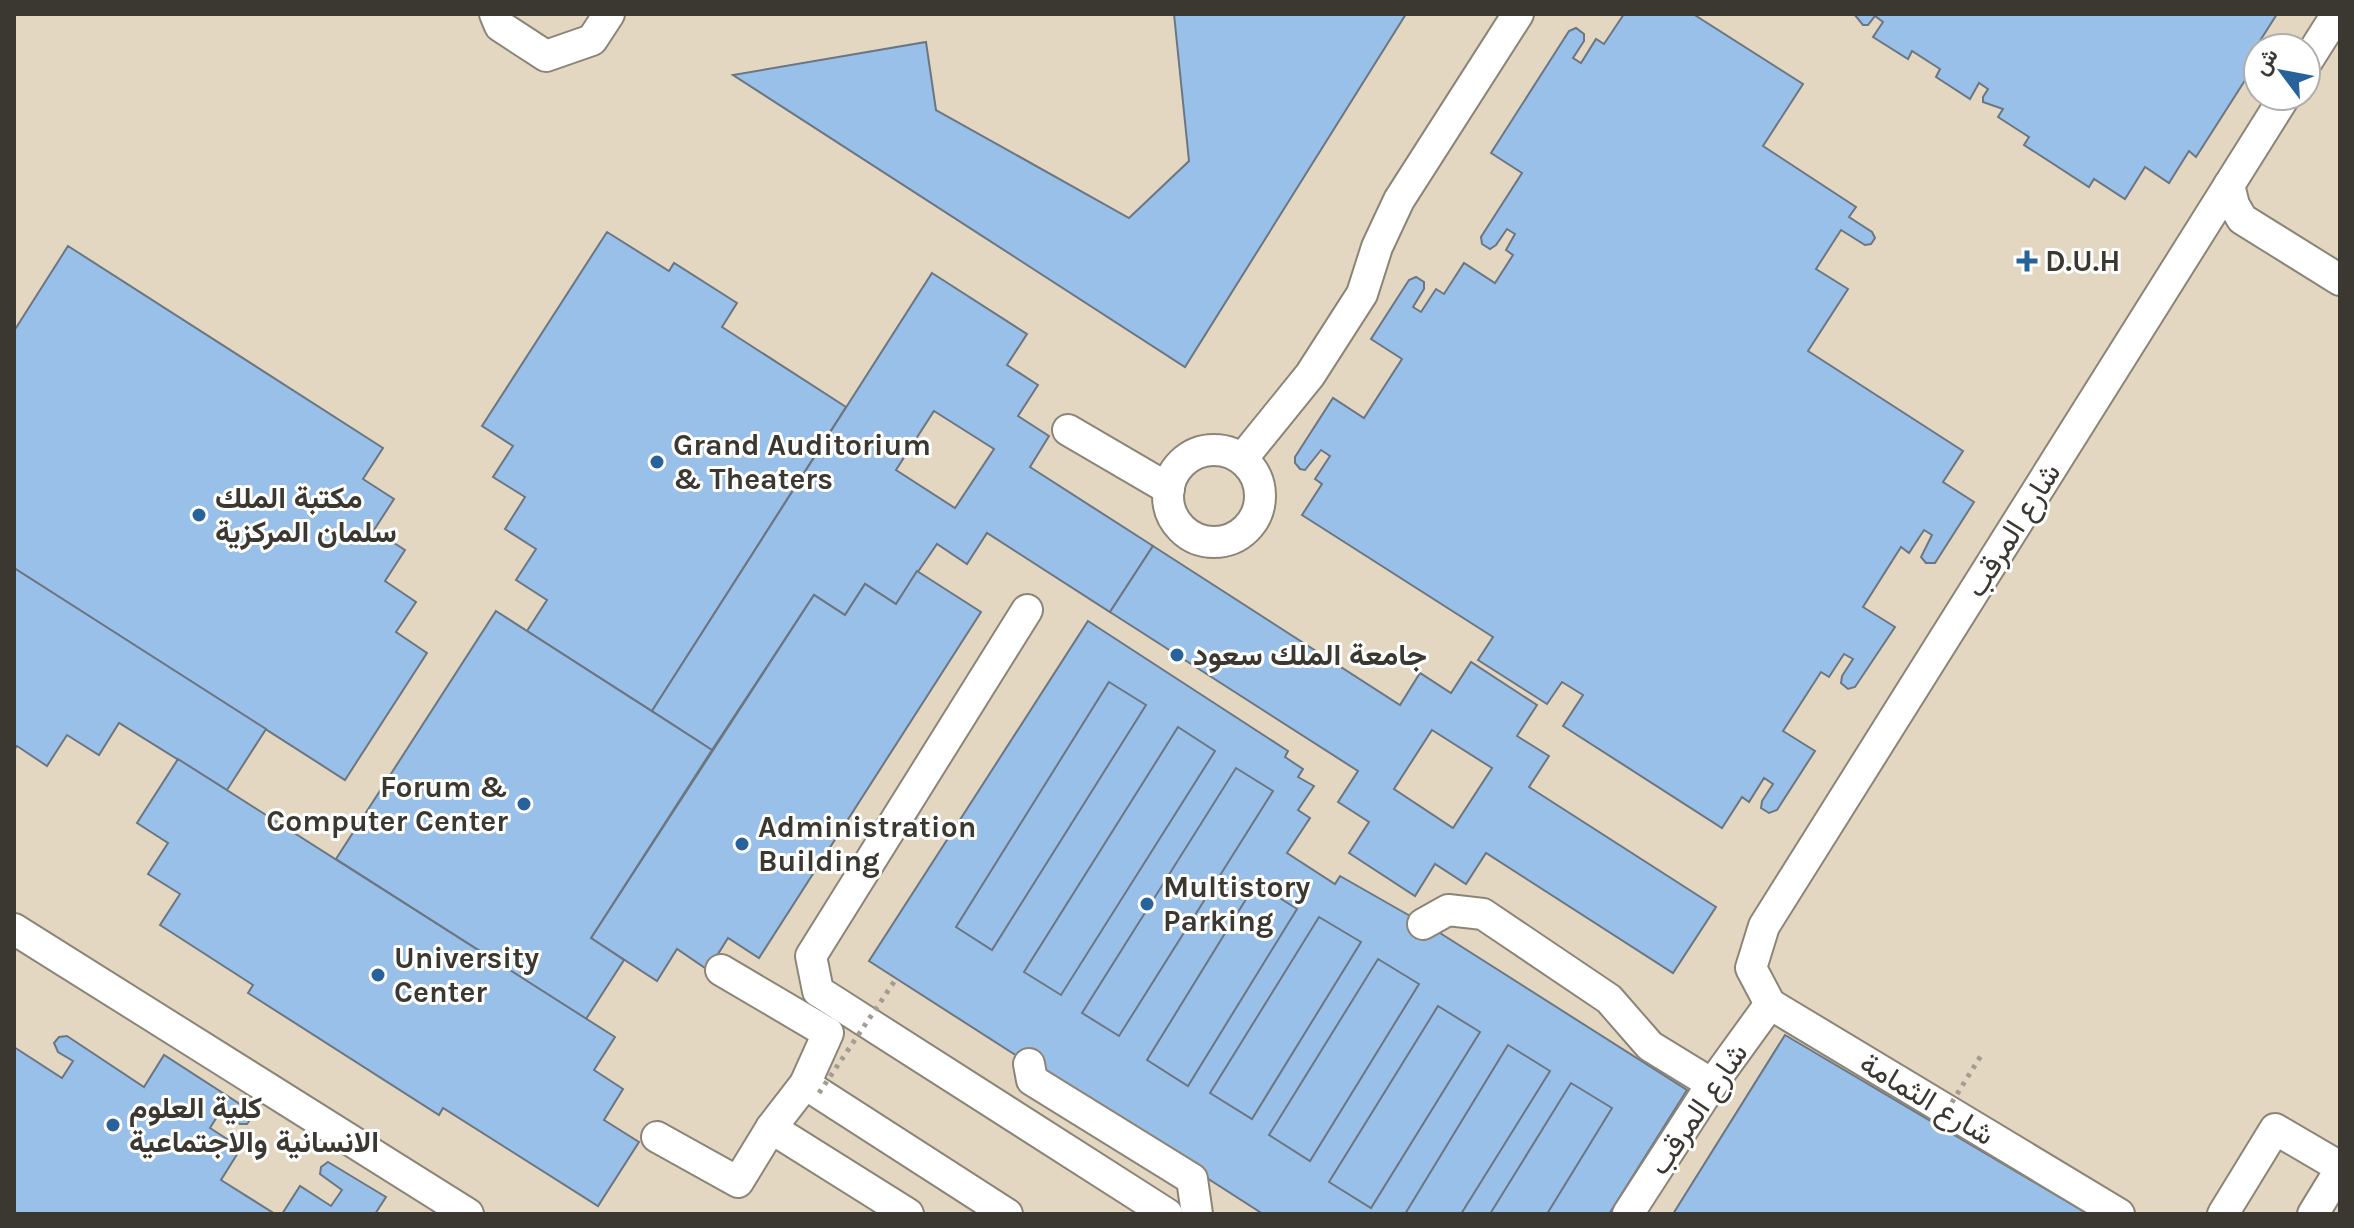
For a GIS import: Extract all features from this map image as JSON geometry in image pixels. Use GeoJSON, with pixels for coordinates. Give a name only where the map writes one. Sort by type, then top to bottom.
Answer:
{"type":"FeatureCollection","features":[{"type":"Feature","properties":{"kind":"street"},"geometry":{"type":"LineString","coordinates":[[495,14],[500,26],[546,56],[592,40],[609,14]]}},
{"type":"Feature","properties":{"kind":"street"},"geometry":{"type":"LineString","coordinates":[[1242,459],[1310,375],[1362,294],[1377,247],[1399,200],[1518,14]]}},
{"type":"Feature","properties":{"kind":"street"},"geometry":{"type":"LineString","coordinates":[[2322,38],[2337,14]]}},
{"type":"Feature","properties":{"kind":"street","name":"شارع المرقب"},"geometry":{"type":"LineString","coordinates":[[1628,1214],[1712,1084],[1770,1004],[1751,968],[1764,926],[2275,112]]}},
{"type":"Feature","properties":{"kind":"street"},"geometry":{"type":"LineString","coordinates":[[2229,185],[2234,205],[2242,219],[2340,280]]}},
{"type":"Feature","properties":{"kind":"street"},"geometry":{"type":"LineString","coordinates":[[1068,430],[1169,489]]}},
{"type":"Feature","properties":{"kind":"street"},"geometry":{"type":"LineString","coordinates":[[1212,450],[1228,452],[1242,459],[1253,470],[1261,498],[1251,526],[1226,541],[1211,543],[1197,540],[1184,532],[1174,520],[1169,505],[1169,489],[1173,474],[1183,462],[1197,453],[1212,450]]}},
{"type":"Feature","properties":{"kind":"street"},"geometry":{"type":"LineString","coordinates":[[1027,610],[811,956],[818,991],[1167,1214]]}},
{"type":"Feature","properties":{"kind":"street"},"geometry":{"type":"LineString","coordinates":[[1423,924],[1448,910],[1483,914],[1609,999],[1650,1046],[1712,1084]]}},
{"type":"Feature","properties":{"kind":"street"},"geometry":{"type":"LineString","coordinates":[[14,929],[468,1214]]}},
{"type":"Feature","properties":{"kind":"street"},"geometry":{"type":"LineString","coordinates":[[657,1137],[738,1182],[771,1128],[812,1088],[828,1033],[721,970]]}},
{"type":"Feature","properties":{"kind":"street","name":"شارع الثمامة"},"geometry":{"type":"LineString","coordinates":[[1770,1004],[2119,1214]]}},
{"type":"Feature","properties":{"kind":"street"},"geometry":{"type":"LineString","coordinates":[[1029,1064],[1032,1080],[1192,1179],[1197,1214]]}},
{"type":"Feature","properties":{"kind":"street"},"geometry":{"type":"LineString","coordinates":[[812,1088],[1007,1214]]}},
{"type":"Feature","properties":{"kind":"street"},"geometry":{"type":"LineString","coordinates":[[771,1128],[908,1214]]}},
{"type":"Feature","properties":{"kind":"street"},"geometry":{"type":"LineString","coordinates":[[2223,1214],[2275,1129],[2340,1168],[2313,1214]]}},
{"type":"Feature","properties":{"kind":"path"},"geometry":{"type":"LineString","coordinates":[[812,1088],[896,979]]}},
{"type":"Feature","properties":{"kind":"path"},"geometry":{"type":"LineString","coordinates":[[1936,1128],[1982,1054]]}},
{"type":"Feature","properties":{"kind":"shaded area","name":"جامعة الملك سعود"},"geometry":{"type":"Polygon","coordinates":[[[14,14],[2340,14],[2340,1214],[14,1214],[14,14]]]}},
{"type":"Feature","properties":{"kind":"building"},"geometry":{"type":"Polygon","coordinates":[[[1174,14],[1406,14],[1185,367],[733,75],[926,42],[936,110],[1129,218],[1189,161],[1174,14]]]}},
{"type":"Feature","properties":{"kind":"building"},"geometry":{"type":"Polygon","coordinates":[[[1624,14],[1693,14],[1803,84],[1763,146],[1856,207],[1849,217],[1872,232],[1875,238],[1871,244],[1865,245],[1841,230],[1816,269],[1848,289],[1808,351],[1963,451],[1943,482],[1974,502],[1935,563],[1926,563],[1921,557],[1932,535],[1924,530],[1909,553],[1901,547],[1863,607],[1895,627],[1855,687],[1848,689],[1841,683],[1853,659],[1844,654],[1829,677],[1821,672],[1783,731],[1815,751],[1777,810],[1769,813],[1761,808],[1773,784],[1764,778],[1749,802],[1742,797],[1722,828],[1563,726],[1583,695],[1562,682],[1547,704],[1478,660],[1493,637],[1302,515],[1322,484],[1315,479],[1330,456],[1321,450],[1305,470],[1295,463],[1295,457],[1333,398],[1364,418],[1402,359],[1371,339],[1409,280],[1416,277],[1424,282],[1424,289],[1413,307],[1421,312],[1436,289],[1444,294],[1464,263],[1495,283],[1513,255],[1506,250],[1515,234],[1507,229],[1490,249],[1482,244],[1481,237],[1522,173],[1491,153],[1569,31],[1576,28],[1584,34],[1584,41],[1573,58],[1581,63],[1596,39],[1604,44],[1624,14]]]}},
{"type":"Feature","properties":{"kind":"building"},"geometry":{"type":"Polygon","coordinates":[[[1854,14],[2277,14],[2266,32],[2242,32],[2242,85],[2196,157],[2189,151],[2169,183],[2145,167],[2125,199],[2094,179],[2089,187],[2024,145],[2029,137],[1998,117],[2003,109],[1983,102],[1988,89],[1979,83],[1970,99],[1936,77],[1940,69],[1912,51],[1908,59],[1873,37],[1883,22],[1875,16],[1868,25],[1863,25],[1854,14]]]}},
{"type":"Feature","properties":{"kind":"building","name":"Grand Auditorium & Theaters"},"geometry":{"type":"Polygon","coordinates":[[[607,232],[669,271],[674,263],[737,303],[722,327],[846,407],[652,711],[527,631],[547,600],[516,580],[536,549],[505,529],[525,497],[493,477],[513,446],[482,426],[607,232]]]}},
{"type":"Feature","properties":{"kind":"building","name":"مكتبة الملك سلمان المركزية"},"geometry":{"type":"Polygon","coordinates":[[[68,246],[383,448],[363,479],[394,499],[374,530],[405,550],[385,581],[416,602],[396,632],[427,653],[345,780],[14,568],[14,331],[68,246]]]}},
{"type":"Feature","properties":{"kind":"building"},"geometry":{"type":"Polygon","coordinates":[[[932,273],[1027,334],[1007,365],[1038,385],[1018,416],[1049,436],[1030,467],[1153,546],[1110,612],[987,533],[967,564],[937,544],[896,604],[865,584],[845,615],[814,595],[712,750],[652,711],[932,273]],[[934,411],[896,470],[955,508],[994,449],[934,411]]]}},
{"type":"Feature","properties":{"kind":"building"},"geometry":{"type":"Polygon","coordinates":[[[1153,546],[1400,705],[1420,673],[1451,693],[1471,662],[1537,705],[1517,736],[1549,756],[1529,787],[1716,907],[1673,973],[1486,853],[1466,884],[1435,864],[1415,896],[1349,853],[1369,822],[1338,802],[1358,771],[1110,612],[1153,546]],[[1432,730],[1394,789],[1453,828],[1492,768],[1432,730]]]}},
{"type":"Feature","properties":{"kind":"building"},"geometry":{"type":"Polygon","coordinates":[[[14,568],[266,729],[227,790],[119,723],[99,755],[67,735],[47,766],[17,746],[14,750],[14,568]]]}},
{"type":"Feature","properties":{"kind":"building","name":"Administration Building"},"geometry":{"type":"Polygon","coordinates":[[[917,571],[981,612],[759,958],[728,938],[708,970],[677,949],[657,981],[591,938],[814,595],[845,615],[865,584],[896,604],[917,571]]]}},
{"type":"Feature","properties":{"kind":"building","name":"Forum & Computer Center"},"geometry":{"type":"Polygon","coordinates":[[[496,611],[712,750],[591,938],[624,960],[586,1019],[336,859],[496,611]]]}},
{"type":"Feature","properties":{"kind":"building","name":"Multistory Parking"},"geometry":{"type":"Polygon","coordinates":[[[1088,621],[1288,751],[1285,757],[1303,769],[1298,777],[1314,786],[1298,810],[1310,818],[1287,853],[1335,884],[1340,876],[1440,933],[1687,1090],[1609,1214],[1263,1214],[869,961],[1088,621]]]}},
{"type":"Feature","properties":{"kind":"building"},"geometry":{"type":"Polygon","coordinates":[[[1109,682],[1146,705],[992,950],[956,927],[1109,682]]]}},
{"type":"Feature","properties":{"kind":"building"},"geometry":{"type":"Polygon","coordinates":[[[1178,727],[1215,751],[1061,995],[1024,972],[1178,727]]]}},
{"type":"Feature","properties":{"kind":"building","name":"University Center"},"geometry":{"type":"Polygon","coordinates":[[[178,759],[615,1037],[594,1070],[623,1089],[604,1120],[639,1142],[598,1206],[443,1108],[439,1115],[248,993],[253,985],[160,925],[180,894],[148,874],[168,843],[137,823],[178,759]]]}},
{"type":"Feature","properties":{"kind":"building"},"geometry":{"type":"Polygon","coordinates":[[[1236,768],[1273,791],[1119,1036],[1082,1013],[1236,768]]]}},
{"type":"Feature","properties":{"kind":"building"},"geometry":{"type":"Polygon","coordinates":[[[1256,883],[1297,909],[1188,1086],[1147,1060],[1256,883]]]}},
{"type":"Feature","properties":{"kind":"building"},"geometry":{"type":"Polygon","coordinates":[[[1319,917],[1361,942],[1252,1119],[1210,1093],[1319,917]]]}},
{"type":"Feature","properties":{"kind":"building"},"geometry":{"type":"Polygon","coordinates":[[[1378,959],[1419,984],[1310,1161],[1269,1135],[1378,959]]]}},
{"type":"Feature","properties":{"kind":"building"},"geometry":{"type":"Polygon","coordinates":[[[1438,1006],[1480,1032],[1371,1208],[1329,1182],[1438,1006]]]}},
{"type":"Feature","properties":{"kind":"building"},"geometry":{"type":"Polygon","coordinates":[[[1785,1035],[2088,1214],[1673,1214],[1785,1035]]]}},
{"type":"Feature","properties":{"kind":"building","name":"كلية العلوم الانسانية والاجتماعية"},"geometry":{"type":"Polygon","coordinates":[[[67,1036],[144,1087],[164,1055],[249,1110],[252,1117],[247,1124],[240,1124],[220,1112],[210,1128],[241,1148],[221,1180],[275,1214],[14,1214],[14,1047],[62,1078],[73,1061],[58,1052],[54,1043],[59,1037],[67,1036]]]}},
{"type":"Feature","properties":{"kind":"building"},"geometry":{"type":"Polygon","coordinates":[[[1508,1045],[1550,1071],[1461,1214],[1405,1214],[1508,1045]]]}},
{"type":"Feature","properties":{"kind":"building"},"geometry":{"type":"Polygon","coordinates":[[[1571,1083],[1612,1108],[1547,1214],[1490,1214],[1571,1083]]]}},
{"type":"Feature","properties":{"kind":"building","name":"كلية العلوم الانسانية والاجتماعية"},"geometry":{"type":"Polygon","coordinates":[[[328,1162],[386,1197],[375,1214],[282,1214],[300,1186],[331,1206],[342,1190],[320,1174],[321,1167],[328,1162]]]}},
{"type":"Feature","properties":{"kind":"place","name":"D.U.H"},"geometry":{"type":"Point","coordinates":[2027,261]}},
{"type":"Feature","properties":{"kind":"place","name":"Grand Auditorium & Theaters"},"geometry":{"type":"Point","coordinates":[657,462]}},
{"type":"Feature","properties":{"kind":"place","name":"مكتبة الملك سلمان المركزية"},"geometry":{"type":"Point","coordinates":[199,515]}},
{"type":"Feature","properties":{"kind":"place","name":"جامعة الملك سعود"},"geometry":{"type":"Point","coordinates":[1177,655]}},
{"type":"Feature","properties":{"kind":"place","name":"Forum & Computer Center"},"geometry":{"type":"Point","coordinates":[524,804]}},
{"type":"Feature","properties":{"kind":"place","name":"Administration Building"},"geometry":{"type":"Point","coordinates":[742,844]}},
{"type":"Feature","properties":{"kind":"place","name":"Multistory Parking"},"geometry":{"type":"Point","coordinates":[1147,904]}},
{"type":"Feature","properties":{"kind":"place","name":"University Center"},"geometry":{"type":"Point","coordinates":[378,975]}},
{"type":"Feature","properties":{"kind":"place","name":"كلية العلوم الانسانية والاجتماعية"},"geometry":{"type":"Point","coordinates":[113,1125]}}]}
